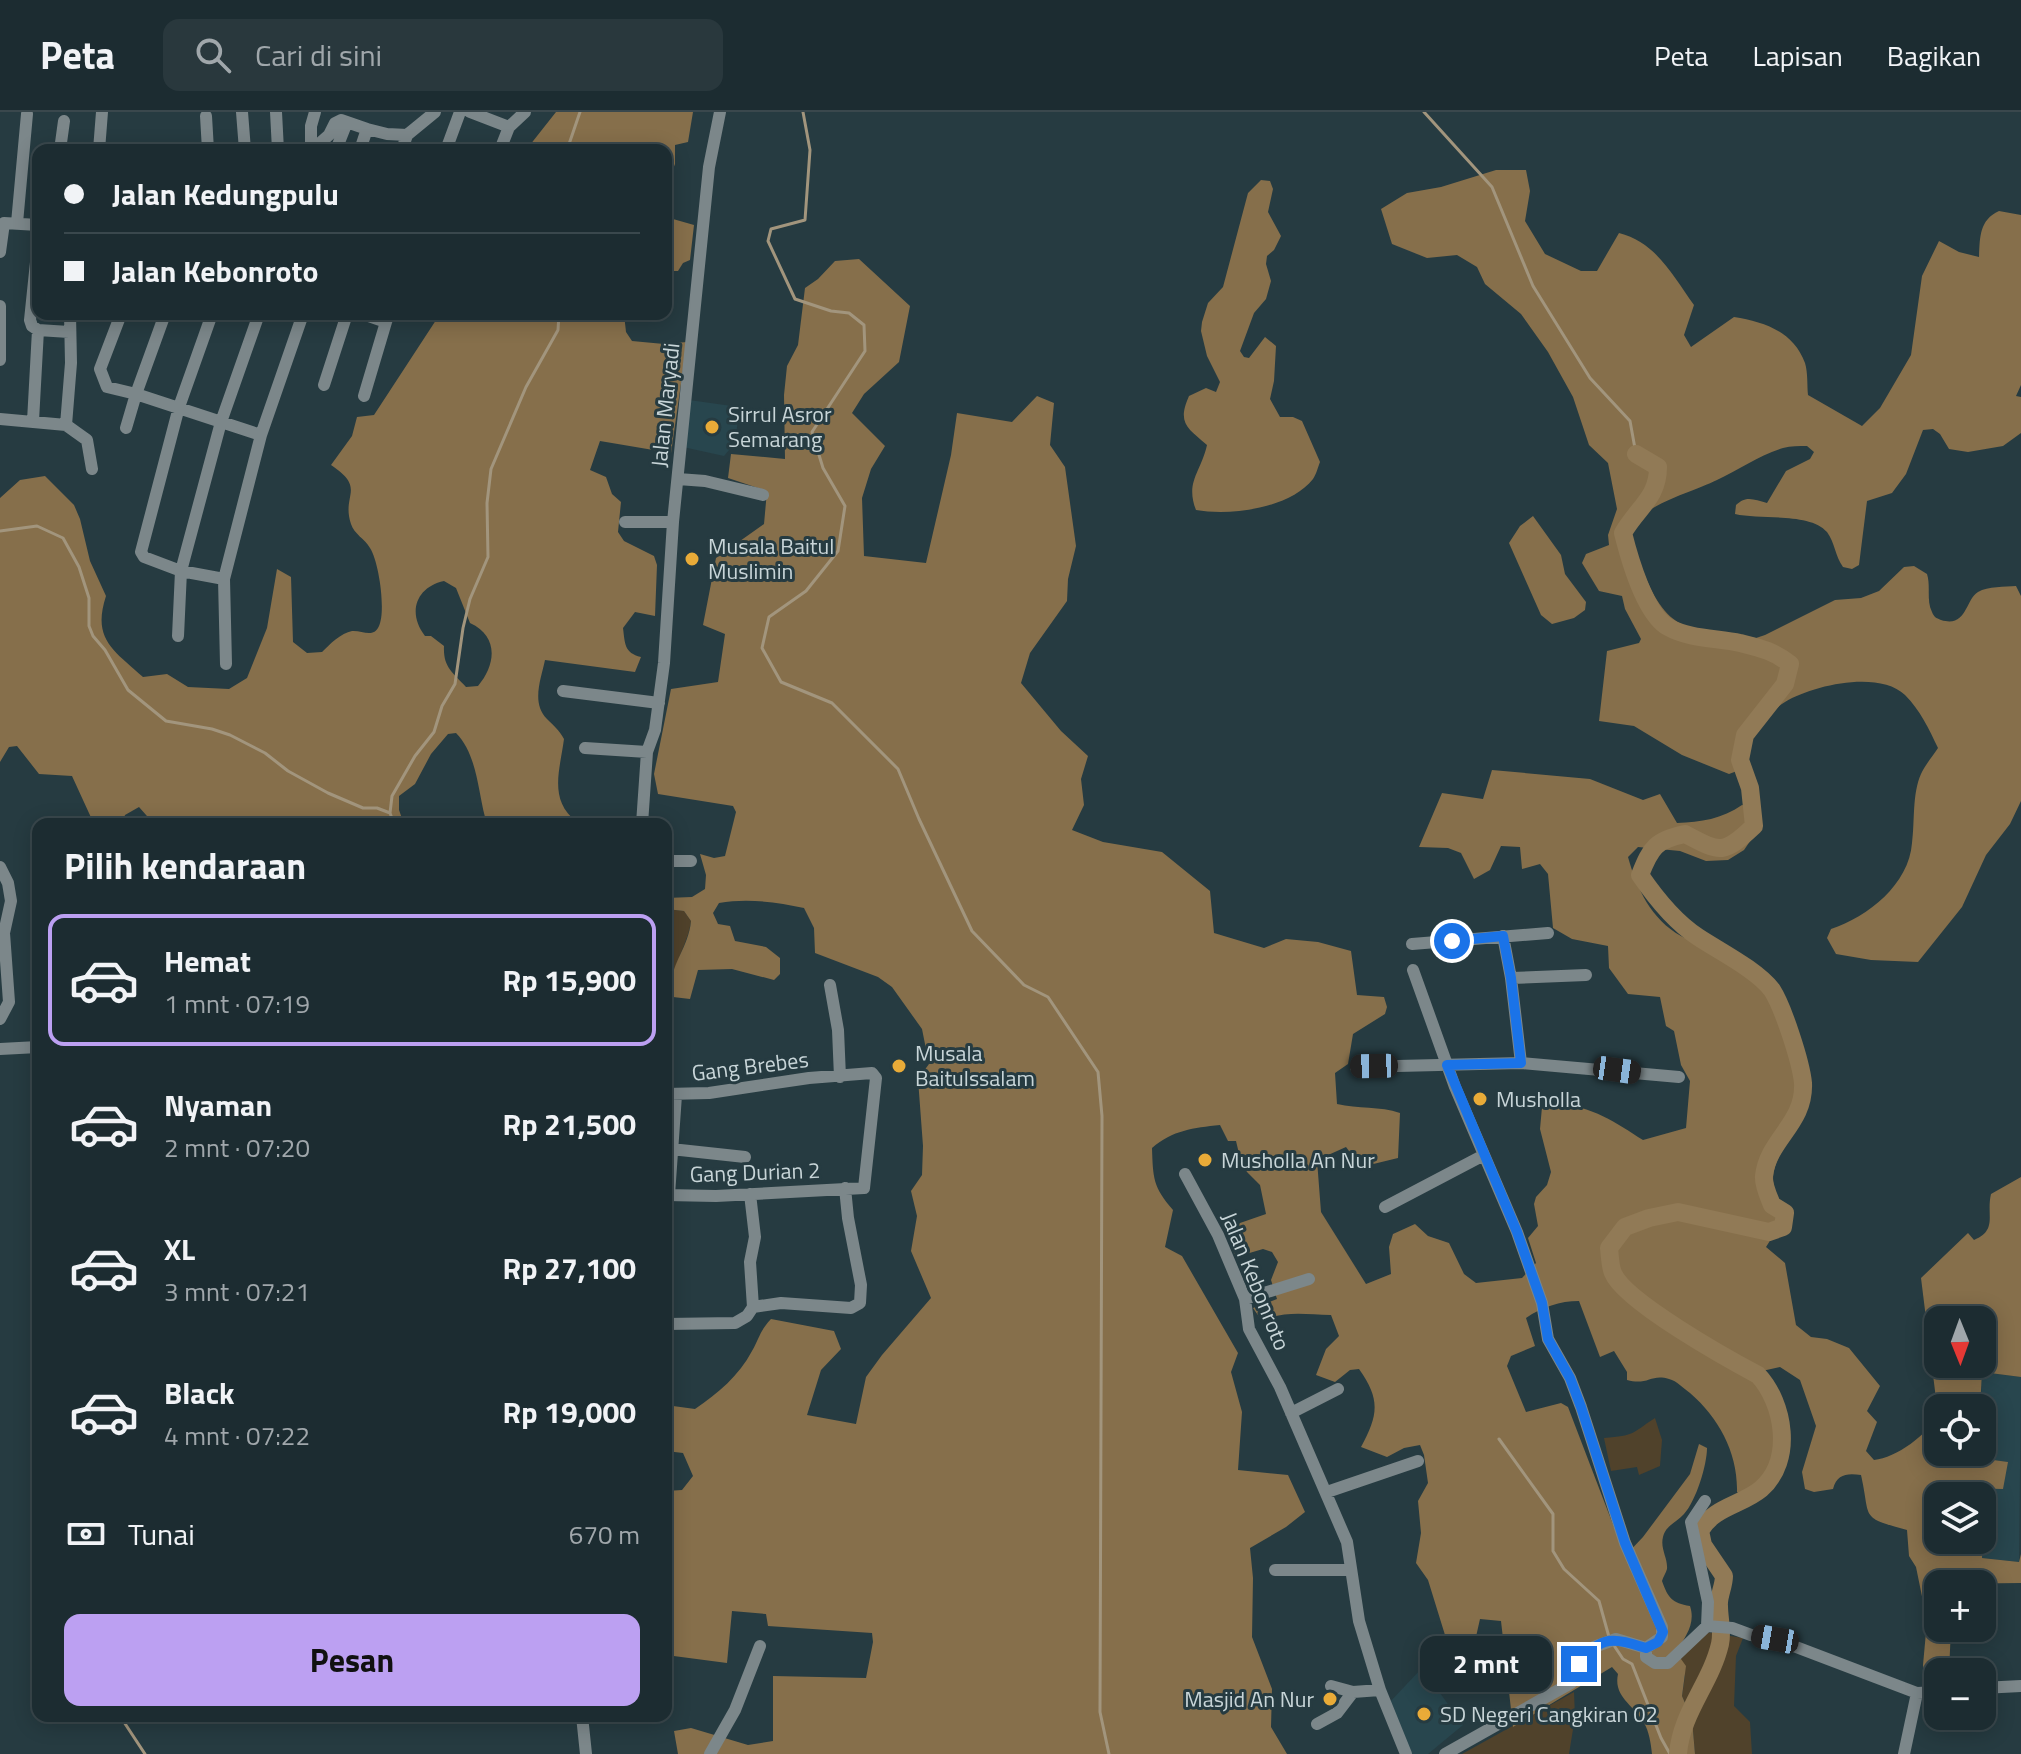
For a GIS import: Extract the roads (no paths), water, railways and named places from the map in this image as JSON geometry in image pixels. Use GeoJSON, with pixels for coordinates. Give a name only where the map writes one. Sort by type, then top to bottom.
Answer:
{"type":"FeatureCollection","features":[{"type":"Feature","properties":{"kind":"street"},"geometry":{"type":"LineString","coordinates":[[99,144],[102,112]]}},
{"type":"Feature","properties":{"kind":"street"},"geometry":{"type":"LineString","coordinates":[[242,112],[245,144]]}},
{"type":"Feature","properties":{"kind":"street"},"geometry":{"type":"LineString","coordinates":[[276,112],[278,144]]}},
{"type":"Feature","properties":{"kind":"street"},"geometry":{"type":"LineString","coordinates":[[312,144],[311,126],[315,112]]}},
{"type":"Feature","properties":{"kind":"street"},"geometry":{"type":"LineString","coordinates":[[404,144],[407,135],[435,112]]}},
{"type":"Feature","properties":{"kind":"street"},"geometry":{"type":"LineString","coordinates":[[448,144],[460,112]]}},
{"type":"Feature","properties":{"kind":"street"},"geometry":{"type":"LineString","coordinates":[[470,112],[509,127]]}},
{"type":"Feature","properties":{"kind":"street"},"geometry":{"type":"LineString","coordinates":[[502,144],[509,127],[525,112]]}},
{"type":"Feature","properties":{"kind":"street","name":"Jalan Maryadi"},"geometry":{"type":"LineString","coordinates":[[642,818],[647,752],[655,730],[659,703],[671,579],[673,522],[709,167],[720,112]]}},
{"type":"Feature","properties":{"kind":"street"},"geometry":{"type":"LineString","coordinates":[[17,223],[27,114]]}},
{"type":"Feature","properties":{"kind":"street"},"geometry":{"type":"LineString","coordinates":[[206,116],[208,144]]}},
{"type":"Feature","properties":{"kind":"street"},"geometry":{"type":"LineString","coordinates":[[319,144],[341,120],[367,129],[407,135]]}},
{"type":"Feature","properties":{"kind":"street"},"geometry":{"type":"LineString","coordinates":[[61,144],[64,121]]}},
{"type":"Feature","properties":{"kind":"street"},"geometry":{"type":"LineString","coordinates":[[338,144],[347,122]]}},
{"type":"Feature","properties":{"kind":"street"},"geometry":{"type":"LineString","coordinates":[[362,144],[367,129]]}},
{"type":"Feature","properties":{"kind":"street"},"geometry":{"type":"LineString","coordinates":[[0,252],[6,222],[32,224]]}},
{"type":"Feature","properties":{"kind":"street"},"geometry":{"type":"LineString","coordinates":[[32,301],[32,326],[38,330],[69,332]]}},
{"type":"Feature","properties":{"kind":"street"},"geometry":{"type":"LineString","coordinates":[[0,306],[0,360]]}},
{"type":"Feature","properties":{"kind":"street"},"geometry":{"type":"LineString","coordinates":[[66,425],[71,363],[70,320]]}},
{"type":"Feature","properties":{"kind":"street"},"geometry":{"type":"LineString","coordinates":[[119,320],[100,369],[107,387],[261,435]]}},
{"type":"Feature","properties":{"kind":"street"},"geometry":{"type":"LineString","coordinates":[[126,428],[163,320]]}},
{"type":"Feature","properties":{"kind":"street"},"geometry":{"type":"LineString","coordinates":[[210,320],[179,407],[141,552],[144,557],[181,571],[224,579]]}},
{"type":"Feature","properties":{"kind":"street"},"geometry":{"type":"LineString","coordinates":[[178,636],[181,571],[221,422],[257,320]]}},
{"type":"Feature","properties":{"kind":"street"},"geometry":{"type":"LineString","coordinates":[[226,664],[224,579],[261,435],[301,320]]}},
{"type":"Feature","properties":{"kind":"street"},"geometry":{"type":"LineString","coordinates":[[324,385],[345,320]]}},
{"type":"Feature","properties":{"kind":"street"},"geometry":{"type":"LineString","coordinates":[[364,396],[387,320]]}},
{"type":"Feature","properties":{"kind":"street"},"geometry":{"type":"LineString","coordinates":[[33,421],[38,330]]}},
{"type":"Feature","properties":{"kind":"street"},"geometry":{"type":"LineString","coordinates":[[0,419],[66,425],[87,440],[92,469]]}},
{"type":"Feature","properties":{"kind":"street"},"geometry":{"type":"LineString","coordinates":[[678,479],[705,481],[763,495]]}},
{"type":"Feature","properties":{"kind":"street"},"geometry":{"type":"LineString","coordinates":[[625,522],[673,522]]}},
{"type":"Feature","properties":{"kind":"street"},"geometry":{"type":"LineString","coordinates":[[563,691],[659,703]]}},
{"type":"Feature","properties":{"kind":"street"},"geometry":{"type":"LineString","coordinates":[[585,748],[647,752]]}},
{"type":"Feature","properties":{"kind":"street"},"geometry":{"type":"LineString","coordinates":[[672,861],[691,861]]}},
{"type":"Feature","properties":{"kind":"street"},"geometry":{"type":"LineString","coordinates":[[0,867],[8,883],[10,908],[4,933],[9,1002],[0,1019]]}},
{"type":"Feature","properties":{"kind":"street"},"geometry":{"type":"LineString","coordinates":[[1412,944],[1548,933]]}},
{"type":"Feature","properties":{"kind":"street"},"geometry":{"type":"LineString","coordinates":[[1503,936],[1521,1063]]}},
{"type":"Feature","properties":{"kind":"street"},"geometry":{"type":"LineString","coordinates":[[1413,970],[1447,1065],[1522,1245],[1542,1303],[1548,1339],[1570,1378],[1586,1419],[1625,1543],[1662,1627],[1662,1637],[1646,1648],[1609,1641],[1586,1656],[1571,1683],[1445,1754]]}},
{"type":"Feature","properties":{"kind":"street"},"geometry":{"type":"LineString","coordinates":[[1511,978],[1586,975]]}},
{"type":"Feature","properties":{"kind":"street","name":"Gang Brebes"},"geometry":{"type":"LineString","coordinates":[[830,985],[838,1030],[840,1077]]}},
{"type":"Feature","properties":{"kind":"street"},"geometry":{"type":"LineString","coordinates":[[0,1049],[32,1047]]}},
{"type":"Feature","properties":{"kind":"street"},"geometry":{"type":"LineString","coordinates":[[1356,1067],[1521,1063],[1679,1077]]}},
{"type":"Feature","properties":{"kind":"street","name":"Gang Brebes"},"geometry":{"type":"LineString","coordinates":[[672,1094],[733,1090],[809,1078],[872,1073],[876,1078],[865,1186],[861,1189],[845,1188]]}},
{"type":"Feature","properties":{"kind":"street"},"geometry":{"type":"LineString","coordinates":[[672,1149],[745,1157]]}},
{"type":"Feature","properties":{"kind":"street"},"geometry":{"type":"LineString","coordinates":[[1385,1207],[1484,1155]]}},
{"type":"Feature","properties":{"kind":"street","name":"Jalan Kebonroto"},"geometry":{"type":"LineString","coordinates":[[1185,1174],[1218,1235],[1245,1299],[1249,1329],[1291,1413],[1347,1542],[1359,1621],[1380,1690],[1406,1754]]}},
{"type":"Feature","properties":{"kind":"street"},"geometry":{"type":"LineString","coordinates":[[753,1307],[781,1303],[851,1308],[860,1303],[861,1285],[845,1188]]}},
{"type":"Feature","properties":{"kind":"street","name":"Gang Durian 2"},"geometry":{"type":"LineString","coordinates":[[672,1195],[845,1188]]}},
{"type":"Feature","properties":{"kind":"street"},"geometry":{"type":"LineString","coordinates":[[672,1324],[735,1323],[747,1316],[753,1307],[750,1262],[755,1237],[750,1194]]}},
{"type":"Feature","properties":{"kind":"street"},"geometry":{"type":"LineString","coordinates":[[1245,1299],[1309,1279]]}},
{"type":"Feature","properties":{"kind":"street"},"geometry":{"type":"LineString","coordinates":[[1291,1413],[1338,1389]]}},
{"type":"Feature","properties":{"kind":"street"},"geometry":{"type":"LineString","coordinates":[[1327,1492],[1418,1461]]}},
{"type":"Feature","properties":{"kind":"street"},"geometry":{"type":"LineString","coordinates":[[1705,1501],[1691,1522],[1710,1626]]}},
{"type":"Feature","properties":{"kind":"street"},"geometry":{"type":"LineString","coordinates":[[1275,1570],[1350,1570]]}},
{"type":"Feature","properties":{"kind":"street"},"geometry":{"type":"LineString","coordinates":[[1646,1648],[1646,1657],[1651,1661],[1668,1663],[1710,1626],[1732,1628],[1804,1649],[1853,1671],[1924,1693]]}},
{"type":"Feature","properties":{"kind":"street"},"geometry":{"type":"LineString","coordinates":[[710,1754],[735,1710],[760,1646]]}},
{"type":"Feature","properties":{"kind":"street"},"geometry":{"type":"LineString","coordinates":[[1331,1686],[1353,1692],[1380,1690]]}},
{"type":"Feature","properties":{"kind":"street"},"geometry":{"type":"LineString","coordinates":[[1996,1687],[2021,1686]]}},
{"type":"Feature","properties":{"kind":"street"},"geometry":{"type":"LineString","coordinates":[[1317,1724],[1337,1713],[1353,1692]]}},
{"type":"Feature","properties":{"kind":"street"},"geometry":{"type":"LineString","coordinates":[[1904,1754],[1917,1693]]}},
{"type":"Feature","properties":{"kind":"street"},"geometry":{"type":"LineString","coordinates":[[583,1722],[586,1754]]}},
{"type":"Feature","properties":{"kind":"waterway"},"geometry":{"type":"LineString","coordinates":[[569,144],[580,112]]}},
{"type":"Feature","properties":{"kind":"waterway"},"geometry":{"type":"LineString","coordinates":[[803,112],[810,150],[805,220],[771,229],[768,241],[795,299],[831,311],[849,313],[864,325],[865,351],[812,432],[823,468],[845,506],[838,551],[806,591],[769,617],[762,648],[781,682],[832,703],[898,769],[972,931],[1024,985],[1048,997],[1098,1072],[1102,1116],[1100,1712],[1109,1754]]}},
{"type":"Feature","properties":{"kind":"waterway"},"geometry":{"type":"LineString","coordinates":[[1424,112],[1492,187],[1533,286],[1590,378],[1630,421],[1636,454]]}},
{"type":"Feature","properties":{"kind":"waterway"},"geometry":{"type":"LineString","coordinates":[[390,813],[392,796],[415,756],[434,732],[442,706],[455,684],[470,599],[488,557],[487,503],[491,469],[526,387],[558,330],[559,320]]}},
{"type":"Feature","properties":{"kind":"waterway"},"geometry":{"type":"LineString","coordinates":[[1636,454],[1658,467],[1657,478],[1651,495],[1623,533],[1639,584],[1652,610],[1676,631],[1760,648],[1790,664],[1785,684],[1745,735],[1740,760],[1750,788],[1754,826],[1735,842],[1721,848],[1685,834],[1667,839],[1651,851],[1640,875],[1681,924],[1748,968],[1772,990],[1791,1035],[1803,1083],[1798,1110],[1772,1152],[1764,1176],[1772,1205],[1785,1213],[1783,1227],[1769,1232],[1678,1212],[1625,1227],[1609,1248],[1613,1273],[1636,1298],[1678,1328],[1758,1375],[1774,1401],[1782,1432],[1778,1463],[1771,1477],[1761,1489],[1712,1517],[1700,1531],[1703,1545],[1724,1576],[1719,1603],[1721,1639],[1710,1672],[1690,1711],[1678,1754]]}},
{"type":"Feature","properties":{"kind":"waterway"},"geometry":{"type":"LineString","coordinates":[[0,531],[37,526],[63,538],[79,567],[89,598],[89,626],[93,636],[105,650],[128,690],[166,721],[230,735],[328,793],[363,808],[377,808],[390,813]]}},
{"type":"Feature","properties":{"kind":"waterway"},"geometry":{"type":"LineString","coordinates":[[390,813],[392,818]]}},
{"type":"Feature","properties":{"kind":"waterway"},"geometry":{"type":"LineString","coordinates":[[1499,1439],[1553,1514],[1553,1551],[1564,1569],[1599,1601],[1609,1637]]}},
{"type":"Feature","properties":{"kind":"waterway"},"geometry":{"type":"LineString","coordinates":[[1613,1644],[1623,1659],[1632,1664],[1670,1754]]}},
{"type":"Feature","properties":{"kind":"waterway"},"geometry":{"type":"LineString","coordinates":[[124,1722],[145,1754]]}},
{"type":"Feature","properties":{"kind":"place","name":"Sirrul Asror Semarang"},"geometry":{"type":"Point","coordinates":[712,427]}},
{"type":"Feature","properties":{"kind":"place","name":"Musala Baitul Muslimin"},"geometry":{"type":"Point","coordinates":[692,559]}},
{"type":"Feature","properties":{"kind":"place","name":"Musala Baitulssalam"},"geometry":{"type":"Point","coordinates":[899,1066]}},
{"type":"Feature","properties":{"kind":"place","name":"Musholla"},"geometry":{"type":"Point","coordinates":[1480,1099]}},
{"type":"Feature","properties":{"kind":"place","name":"Musholla An Nur"},"geometry":{"type":"Point","coordinates":[1205,1160]}},
{"type":"Feature","properties":{"kind":"place","name":"Masjid An Nur"},"geometry":{"type":"Point","coordinates":[1330,1699]}},
{"type":"Feature","properties":{"kind":"place","name":"SD Negeri Cangkiran 02"},"geometry":{"type":"Point","coordinates":[1424,1714]}}]}
